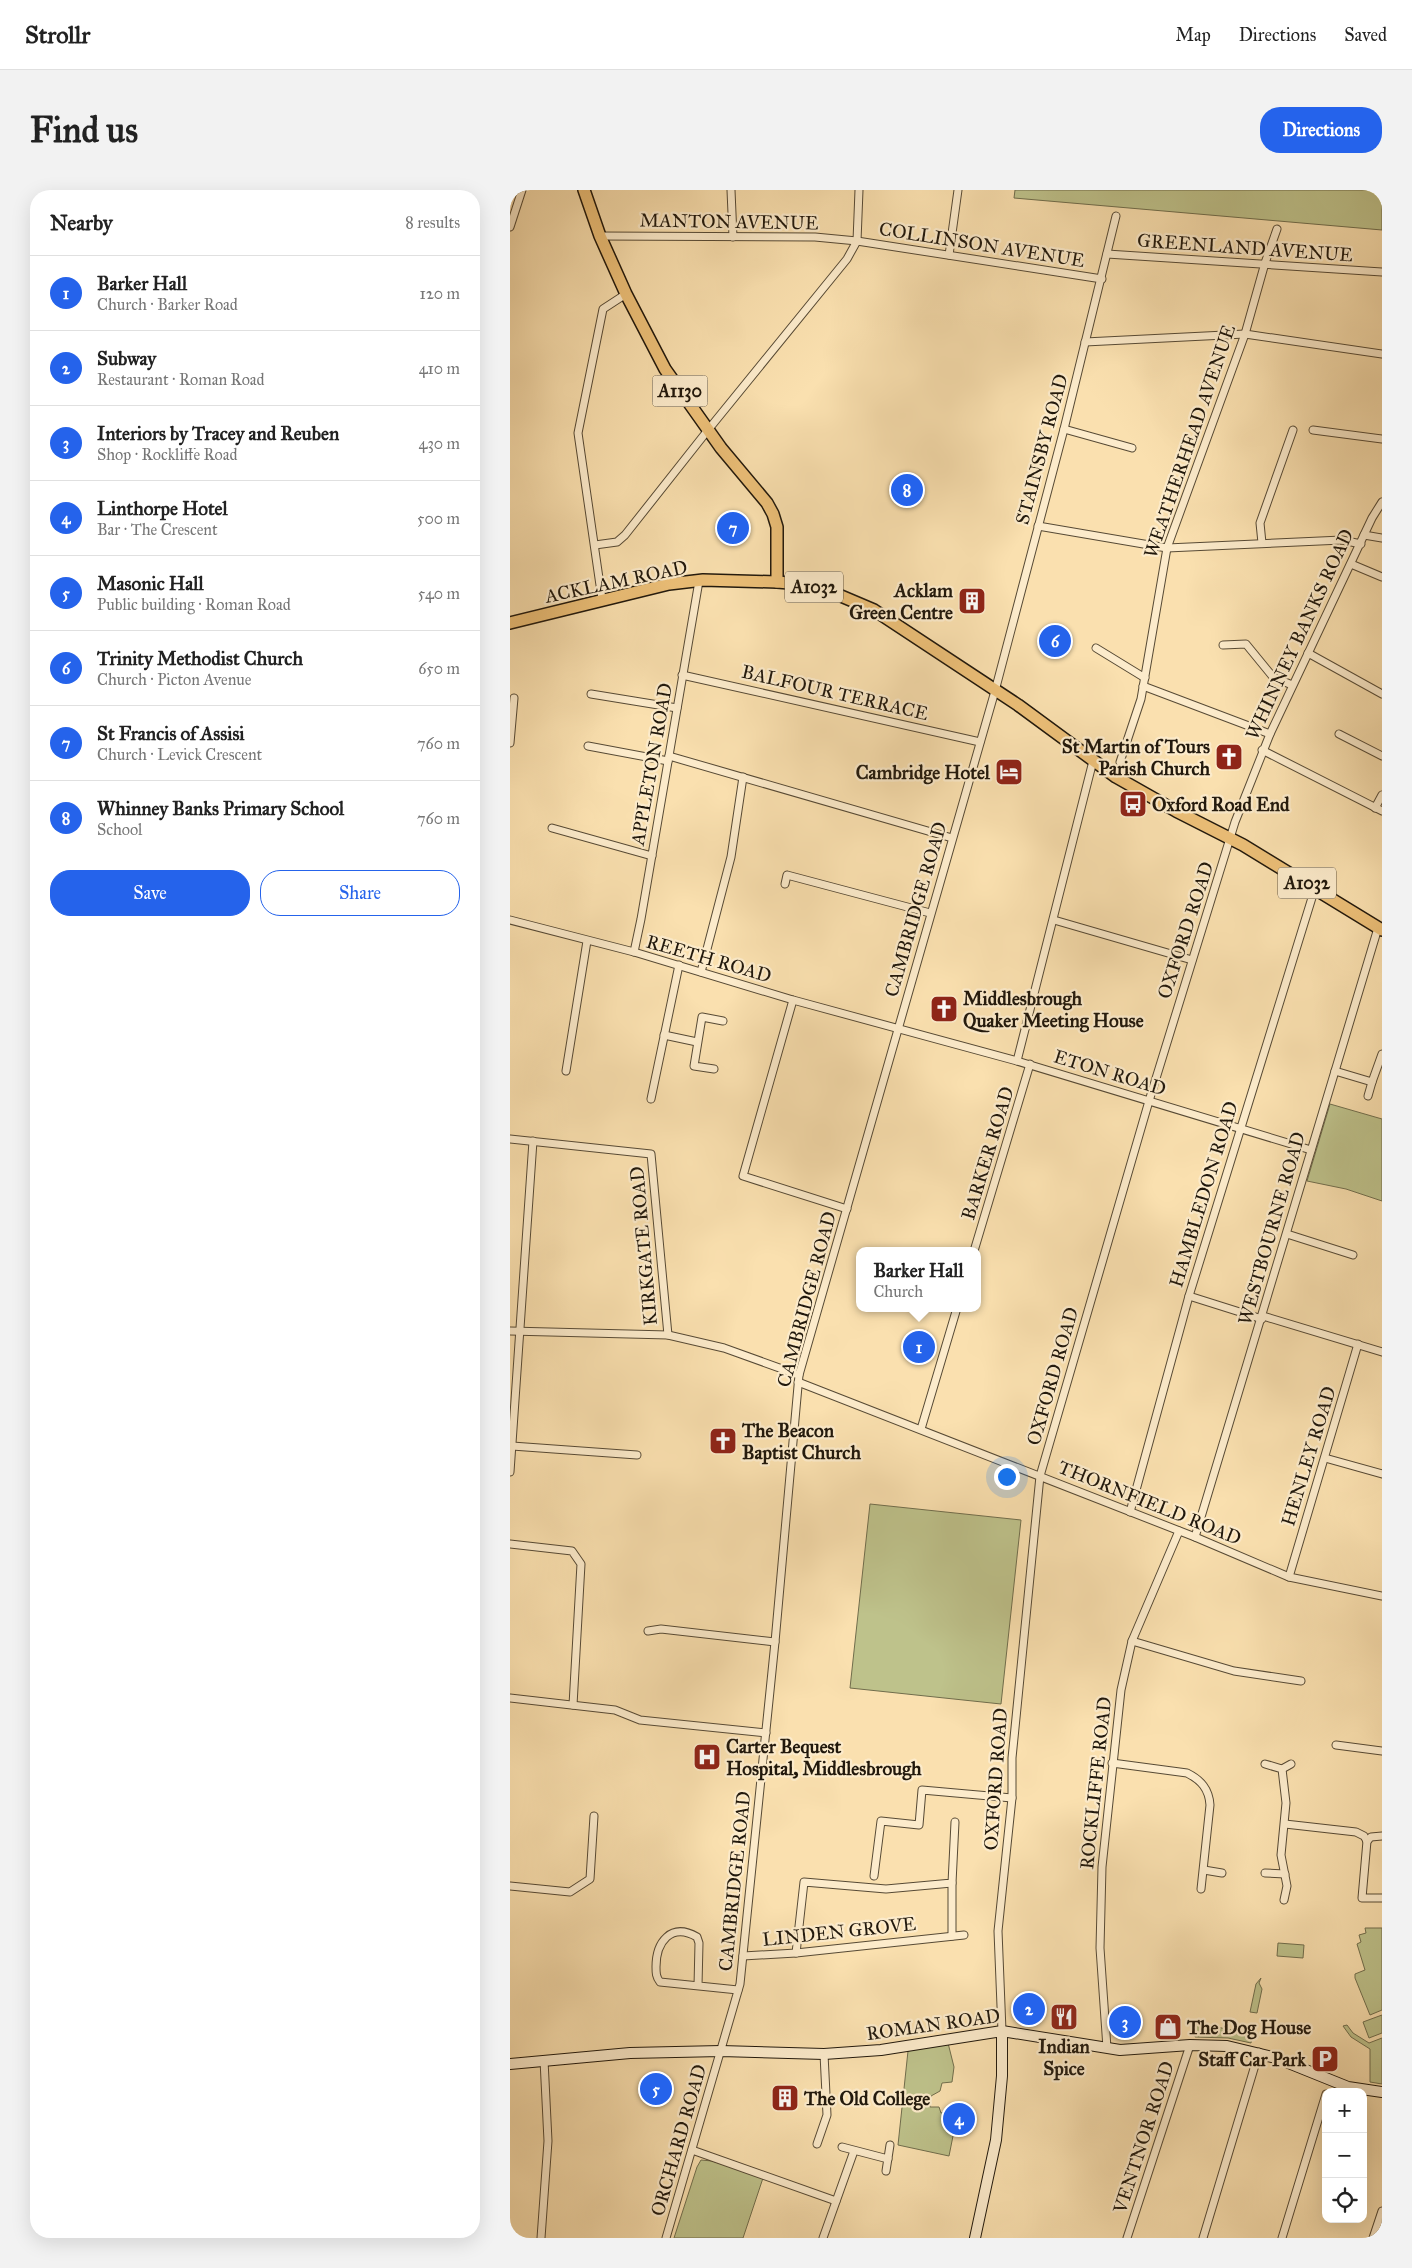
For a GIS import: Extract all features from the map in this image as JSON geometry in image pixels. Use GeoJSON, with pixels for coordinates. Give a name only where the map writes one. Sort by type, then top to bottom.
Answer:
{"type":"FeatureCollection","features":[{"type":"Feature","properties":{"kind":"main road","name":"A1130"},"geometry":{"type":"LineString","coordinates":[[584,190],[600,236],[626,294],[665,369],[708,430],[767,503],[773,514],[777,527],[777,582]]}},
{"type":"Feature","properties":{"kind":"main road","name":"ACKLAM ROAD"},"geometry":{"type":"LineString","coordinates":[[510,623],[602,599],[670,584],[699,581],[777,582],[822,589],[874,610],[1018,705],[1116,777],[1155,800],[1230,838],[1380,929]]}},
{"type":"Feature","properties":{"kind":"street"},"geometry":{"type":"LineString","coordinates":[[510,227],[522,190]]}},
{"type":"Feature","properties":{"kind":"street"},"geometry":{"type":"LineString","coordinates":[[731,190],[733,237]]}},
{"type":"Feature","properties":{"kind":"street"},"geometry":{"type":"LineString","coordinates":[[595,545],[618,542],[625,535],[847,259],[857,241],[860,190]]}},
{"type":"Feature","properties":{"kind":"street"},"geometry":{"type":"LineString","coordinates":[[949,255],[958,190]]}},
{"type":"Feature","properties":{"kind":"street","name":"STAINSBY ROAD"},"geometry":{"type":"LineString","coordinates":[[995,691],[1064,429],[1116,216]]}},
{"type":"Feature","properties":{"kind":"street","name":"WEATHERHEAD AVENUE"},"geometry":{"type":"LineString","coordinates":[[1132,757],[1122,758],[1144,686],[1163,562],[1244,334],[1277,229]]}},
{"type":"Feature","properties":{"kind":"street","name":"MANTON AVENUE"},"geometry":{"type":"LineString","coordinates":[[600,236],[815,237],[857,241]]}},
{"type":"Feature","properties":{"kind":"street","name":"COLLINSON AVENUE"},"geometry":{"type":"LineString","coordinates":[[857,241],[1102,279]]}},
{"type":"Feature","properties":{"kind":"street","name":"GREENLAND AVENUE"},"geometry":{"type":"LineString","coordinates":[[1107,254],[1382,272]]}},
{"type":"Feature","properties":{"kind":"street"},"geometry":{"type":"LineString","coordinates":[[602,599],[578,433],[603,309],[626,294]]}},
{"type":"Feature","properties":{"kind":"street"},"geometry":{"type":"LineString","coordinates":[[1086,342],[1244,334],[1382,354]]}},
{"type":"Feature","properties":{"kind":"street"},"geometry":{"type":"LineString","coordinates":[[1064,429],[1132,448]]}},
{"type":"Feature","properties":{"kind":"street"},"geometry":{"type":"LineString","coordinates":[[1262,544],[1260,523],[1293,430]]}},
{"type":"Feature","properties":{"kind":"street"},"geometry":{"type":"LineString","coordinates":[[1313,430],[1382,439]]}},
{"type":"Feature","properties":{"kind":"street","name":"WHINNEY BANKS ROAD"},"geometry":{"type":"LineString","coordinates":[[1230,838],[1262,750],[1372,518],[1382,502]]}},
{"type":"Feature","properties":{"kind":"street"},"geometry":{"type":"LineString","coordinates":[[1038,526],[1167,548],[1342,540],[1361,544]]}},
{"type":"Feature","properties":{"kind":"street"},"geometry":{"type":"LineString","coordinates":[[1364,535],[1382,538]]}},
{"type":"Feature","properties":{"kind":"street"},"geometry":{"type":"LineString","coordinates":[[1351,564],[1382,577]]}},
{"type":"Feature","properties":{"kind":"street","name":"APPLETON ROAD"},"geometry":{"type":"LineString","coordinates":[[634,952],[699,581]]}},
{"type":"Feature","properties":{"kind":"street"},"geometry":{"type":"LineString","coordinates":[[1223,645],[1246,644],[1272,678],[1292,685]]}},
{"type":"Feature","properties":{"kind":"street"},"geometry":{"type":"LineString","coordinates":[[1096,648],[1145,678]]}},
{"type":"Feature","properties":{"kind":"street"},"geometry":{"type":"LineString","coordinates":[[1308,653],[1381,693]]}},
{"type":"Feature","properties":{"kind":"street","name":"BALFOUR TERRACE"},"geometry":{"type":"LineString","coordinates":[[682,675],[980,742]]}},
{"type":"Feature","properties":{"kind":"street"},"geometry":{"type":"LineString","coordinates":[[1144,686],[1270,734]]}},
{"type":"Feature","properties":{"kind":"street","name":"CAMBRIDGE ROAD"},"geometry":{"type":"LineString","coordinates":[[721,2051],[738,1990],[743,1956],[775,1642],[798,1379],[995,691]]}},
{"type":"Feature","properties":{"kind":"street"},"geometry":{"type":"LineString","coordinates":[[591,694],[677,708]]}},
{"type":"Feature","properties":{"kind":"street"},"geometry":{"type":"LineString","coordinates":[[510,743],[514,698]]}},
{"type":"Feature","properties":{"kind":"street"},"geometry":{"type":"LineString","coordinates":[[1339,734],[1382,756]]}},
{"type":"Feature","properties":{"kind":"street"},"geometry":{"type":"LineString","coordinates":[[588,746],[669,759],[743,777],[952,838]]}},
{"type":"Feature","properties":{"kind":"street"},"geometry":{"type":"LineString","coordinates":[[1262,750],[1379,810],[1382,795]]}},
{"type":"Feature","properties":{"kind":"street"},"geometry":{"type":"LineString","coordinates":[[1018,1061],[1093,761]]}},
{"type":"Feature","properties":{"kind":"street"},"geometry":{"type":"LineString","coordinates":[[701,972],[731,857],[743,777]]}},
{"type":"Feature","properties":{"kind":"street"},"geometry":{"type":"LineString","coordinates":[[552,828],[652,856]]}},
{"type":"Feature","properties":{"kind":"street","name":"OXFORD ROAD"},"geometry":{"type":"LineString","coordinates":[[1002,2030],[998,1931],[1012,1798],[1012,1758],[1040,1476],[1149,1101],[1230,838]]}},
{"type":"Feature","properties":{"kind":"street"},"geometry":{"type":"LineString","coordinates":[[785,884],[787,875],[930,913]]}},
{"type":"Feature","properties":{"kind":"street","name":"HAMBLEDON ROAD"},"geometry":{"type":"LineString","coordinates":[[1130,1512],[1189,1296],[1315,888]]}},
{"type":"Feature","properties":{"kind":"street","name":"REETH ROAD"},"geometry":{"type":"LineString","coordinates":[[510,920],[634,952],[793,1000],[898,1028]]}},
{"type":"Feature","properties":{"kind":"street"},"geometry":{"type":"LineString","coordinates":[[1054,920],[1192,960]]}},
{"type":"Feature","properties":{"kind":"street","name":"WESTBOURNE ROAD"},"geometry":{"type":"LineString","coordinates":[[1196,1537],[1288,1234],[1334,1071],[1380,929]]}},
{"type":"Feature","properties":{"kind":"street"},"geometry":{"type":"LineString","coordinates":[[566,1071],[587,941]]}},
{"type":"Feature","properties":{"kind":"street"},"geometry":{"type":"LineString","coordinates":[[651,1099],[679,965]]}},
{"type":"Feature","properties":{"kind":"street"},"geometry":{"type":"LineString","coordinates":[[793,1000],[743,1176],[847,1209]]}},
{"type":"Feature","properties":{"kind":"street"},"geometry":{"type":"LineString","coordinates":[[714,1069],[694,1066],[697,1042],[702,1017],[723,1021]]}},
{"type":"Feature","properties":{"kind":"street","name":"ETON ROAD"},"geometry":{"type":"LineString","coordinates":[[898,1028],[1030,1064],[1311,1150]]}},
{"type":"Feature","properties":{"kind":"street"},"geometry":{"type":"LineString","coordinates":[[664,1035],[697,1042]]}},
{"type":"Feature","properties":{"kind":"street"},"geometry":{"type":"LineString","coordinates":[[1368,1096],[1382,1054]]}},
{"type":"Feature","properties":{"kind":"street","name":"BARKER ROAD"},"geometry":{"type":"LineString","coordinates":[[975,1247],[1030,1064]]}},
{"type":"Feature","properties":{"kind":"street"},"geometry":{"type":"LineString","coordinates":[[1334,1071],[1372,1082]]}},
{"type":"Feature","properties":{"kind":"street"},"geometry":{"type":"LineString","coordinates":[[510,1139],[533,1141],[510,1472]]}},
{"type":"Feature","properties":{"kind":"street","name":"KIRKGATE ROAD"},"geometry":{"type":"LineString","coordinates":[[533,1141],[651,1154],[668,1335]]}},
{"type":"Feature","properties":{"kind":"street"},"geometry":{"type":"LineString","coordinates":[[1288,1234],[1353,1255]]}},
{"type":"Feature","properties":{"kind":"street"},"geometry":{"type":"LineString","coordinates":[[1189,1296],[1382,1352]]}},
{"type":"Feature","properties":{"kind":"street"},"geometry":{"type":"LineString","coordinates":[[921,1429],[956,1312]]}},
{"type":"Feature","properties":{"kind":"street","name":"THORNFIELD ROAD"},"geometry":{"type":"LineString","coordinates":[[510,1331],[668,1335],[724,1348],[921,1429],[1196,1537],[1289,1577],[1382,1596]]}},
{"type":"Feature","properties":{"kind":"street","name":"HENLEY ROAD"},"geometry":{"type":"LineString","coordinates":[[1289,1577],[1358,1344]]}},
{"type":"Feature","properties":{"kind":"street"},"geometry":{"type":"LineString","coordinates":[[512,1446],[637,1455]]}},
{"type":"Feature","properties":{"kind":"street"},"geometry":{"type":"LineString","coordinates":[[1325,1458],[1382,1474]]}},
{"type":"Feature","properties":{"kind":"street","name":"ROCKLIFFE ROAD"},"geometry":{"type":"LineString","coordinates":[[1107,2048],[1100,1948],[1102,1866],[1121,1690],[1132,1641],[1179,1531]]}},
{"type":"Feature","properties":{"kind":"street"},"geometry":{"type":"LineString","coordinates":[[510,1544],[572,1550],[581,1564],[573,1705]]}},
{"type":"Feature","properties":{"kind":"street"},"geometry":{"type":"LineString","coordinates":[[648,1632],[661,1629],[775,1642]]}},
{"type":"Feature","properties":{"kind":"street"},"geometry":{"type":"LineString","coordinates":[[1132,1641],[1234,1671],[1301,1681]]}},
{"type":"Feature","properties":{"kind":"street"},"geometry":{"type":"LineString","coordinates":[[510,1698],[615,1710],[640,1720],[766,1733]]}},
{"type":"Feature","properties":{"kind":"street"},"geometry":{"type":"LineString","coordinates":[[1336,1745],[1382,1750]]}},
{"type":"Feature","properties":{"kind":"street"},"geometry":{"type":"LineString","coordinates":[[1112,1763],[1187,1773],[1197,1777],[1210,1794],[1201,1889]]}},
{"type":"Feature","properties":{"kind":"street"},"geometry":{"type":"LineString","coordinates":[[1265,1764],[1282,1769],[1291,1764]]}},
{"type":"Feature","properties":{"kind":"street"},"geometry":{"type":"LineString","coordinates":[[1282,1769],[1286,1803],[1281,1855],[1287,1886],[1284,1900]]}},
{"type":"Feature","properties":{"kind":"street"},"geometry":{"type":"LineString","coordinates":[[874,1876],[881,1821],[919,1825],[922,1790],[1012,1798]]}},
{"type":"Feature","properties":{"kind":"street"},"geometry":{"type":"LineString","coordinates":[[510,1886],[570,1892],[590,1879],[594,1816]]}},
{"type":"Feature","properties":{"kind":"street"},"geometry":{"type":"LineString","coordinates":[[952,1936],[955,1822]]}},
{"type":"Feature","properties":{"kind":"street"},"geometry":{"type":"LineString","coordinates":[[1285,1824],[1356,1832],[1364,1836],[1367,1841],[1362,1898],[1382,1898]]}},
{"type":"Feature","properties":{"kind":"street"},"geometry":{"type":"LineString","coordinates":[[1367,1841],[1371,1837],[1382,1836]]}},
{"type":"Feature","properties":{"kind":"street"},"geometry":{"type":"LineString","coordinates":[[1204,1870],[1222,1873]]}},
{"type":"Feature","properties":{"kind":"street"},"geometry":{"type":"LineString","coordinates":[[1265,1873],[1285,1874]]}},
{"type":"Feature","properties":{"kind":"street"},"geometry":{"type":"LineString","coordinates":[[796,1954],[804,1882],[886,1889],[952,1883]]}},
{"type":"Feature","properties":{"kind":"street"},"geometry":{"type":"LineString","coordinates":[[698,1986],[699,1942],[697,1937],[683,1932],[671,1934],[664,1939],[659,1947],[656,1960],[657,1980],[660,1982],[698,1986],[738,1990]]}},
{"type":"Feature","properties":{"kind":"street","name":"LINDEN GROVE"},"geometry":{"type":"LineString","coordinates":[[743,1956],[796,1954],[964,1935]]}},
{"type":"Feature","properties":{"kind":"street"},"geometry":{"type":"LineString","coordinates":[[975,2238],[996,2140],[1002,2076],[1002,2030]]}},
{"type":"Feature","properties":{"kind":"street","name":"ROMAN ROAD"},"geometry":{"type":"LineString","coordinates":[[510,2064],[630,2053],[721,2051],[824,2054],[881,2050],[1002,2030],[1120,2050],[1190,2045],[1228,2046],[1259,2052],[1348,2087],[1382,2092]]}},
{"type":"Feature","properties":{"kind":"street","name":"VENTNOR ROAD"},"geometry":{"type":"LineString","coordinates":[[1127,2238],[1190,2045]]}},
{"type":"Feature","properties":{"kind":"street","name":"ORCHARD ROAD"},"geometry":{"type":"LineString","coordinates":[[666,2238],[721,2051]]}},
{"type":"Feature","properties":{"kind":"street"},"geometry":{"type":"LineString","coordinates":[[1203,2238],[1259,2052]]}},
{"type":"Feature","properties":{"kind":"street"},"geometry":{"type":"LineString","coordinates":[[818,2144],[827,2115],[824,2054]]}},
{"type":"Feature","properties":{"kind":"street"},"geometry":{"type":"LineString","coordinates":[[541,2238],[548,2141],[544,2060]]}},
{"type":"Feature","properties":{"kind":"street"},"geometry":{"type":"LineString","coordinates":[[1328,2088],[1330,2080]]}},
{"type":"Feature","properties":{"kind":"street"},"geometry":{"type":"LineString","coordinates":[[1282,2238],[1322,2106]]}},
{"type":"Feature","properties":{"kind":"street"},"geometry":{"type":"LineString","coordinates":[[886,2171],[890,2145]]}},
{"type":"Feature","properties":{"kind":"street"},"geometry":{"type":"LineString","coordinates":[[842,2147],[888,2159]]}},
{"type":"Feature","properties":{"kind":"street"},"geometry":{"type":"LineString","coordinates":[[692,2150],[836,2201]]}},
{"type":"Feature","properties":{"kind":"street"},"geometry":{"type":"LineString","coordinates":[[824,2238],[854,2151]]}},
{"type":"Feature","properties":{"kind":"street"},"geometry":{"type":"LineString","coordinates":[[1373,2238],[1381,2214]]}},
{"type":"Feature","properties":{"kind":"green space"},"geometry":{"type":"Polygon","coordinates":[[[1015,190],[1382,190],[1382,230],[1014,198],[1015,190]]]}},
{"type":"Feature","properties":{"kind":"green space"},"geometry":{"type":"Polygon","coordinates":[[[1330,1104],[1382,1119],[1382,1201],[1346,1189],[1307,1181],[1330,1104]]]}},
{"type":"Feature","properties":{"kind":"green space"},"geometry":{"type":"Polygon","coordinates":[[[870,1504],[1021,1520],[1001,1704],[850,1688],[870,1504]]]}},
{"type":"Feature","properties":{"kind":"green space"},"geometry":{"type":"Polygon","coordinates":[[[1365,1928],[1382,1928],[1382,2010],[1370,2015],[1355,1978],[1355,1974],[1365,1970],[1357,1944],[1361,1942],[1359,1935],[1366,1933],[1365,1928]]]}},
{"type":"Feature","properties":{"kind":"green space"},"geometry":{"type":"Polygon","coordinates":[[[1278,1943],[1304,1945],[1303,1958],[1277,1956],[1278,1943]]]}},
{"type":"Feature","properties":{"kind":"green space"},"geometry":{"type":"Polygon","coordinates":[[[1261,1978],[1259,1983],[1262,1989],[1257,2013],[1250,2012],[1256,1984],[1261,1978]]]}},
{"type":"Feature","properties":{"kind":"green space"},"geometry":{"type":"Polygon","coordinates":[[[1382,2015],[1382,2033],[1369,2038],[1363,2022],[1382,2015]]]}},
{"type":"Feature","properties":{"kind":"green space"},"geometry":{"type":"Polygon","coordinates":[[[1197,2023],[1246,2033],[1247,2030],[1253,2031],[1251,2043],[1228,2038],[1195,2037],[1197,2023]]]}},
{"type":"Feature","properties":{"kind":"green space"},"geometry":{"type":"Polygon","coordinates":[[[1347,2025],[1353,2033],[1369,2043],[1382,2038],[1382,2084],[1370,2082],[1370,2049],[1351,2037],[1343,2026],[1347,2025]]]}},
{"type":"Feature","properties":{"kind":"green space"},"geometry":{"type":"Polygon","coordinates":[[[948,2043],[954,2067],[952,2082],[942,2083],[940,2091],[931,2096],[930,2107],[939,2107],[941,2113],[948,2111],[945,2124],[955,2126],[949,2156],[898,2145],[908,2051],[948,2043]]]}},
{"type":"Feature","properties":{"kind":"green space"},"geometry":{"type":"Polygon","coordinates":[[[701,2160],[712,2161],[763,2178],[743,2238],[674,2238],[701,2160]]]}},
{"type":"Feature","properties":{"kind":"place","name":"Whinney Banks Primary School"},"geometry":{"type":"Point","coordinates":[907,490]}},
{"type":"Feature","properties":{"kind":"place","name":"St Francis of Assisi"},"geometry":{"type":"Point","coordinates":[733,528]}},
{"type":"Feature","properties":{"kind":"place","name":"Acklam Green Centre"},"geometry":{"type":"Point","coordinates":[972,601]}},
{"type":"Feature","properties":{"kind":"place","name":"Trinity Methodist Church"},"geometry":{"type":"Point","coordinates":[1055,641]}},
{"type":"Feature","properties":{"kind":"place","name":"St Martin of Tours Parish Church"},"geometry":{"type":"Point","coordinates":[1229,757]}},
{"type":"Feature","properties":{"kind":"place","name":"Cambridge Hotel"},"geometry":{"type":"Point","coordinates":[1009,772]}},
{"type":"Feature","properties":{"kind":"place","name":"Oxford Road End"},"geometry":{"type":"Point","coordinates":[1133,804]}},
{"type":"Feature","properties":{"kind":"place","name":"Middlesbrough Quaker Meeting House"},"geometry":{"type":"Point","coordinates":[944,1009]}},
{"type":"Feature","properties":{"kind":"place","name":"Barker Hall"},"geometry":{"type":"Point","coordinates":[919,1347]}},
{"type":"Feature","properties":{"kind":"place","name":"The Beacon Baptist Church"},"geometry":{"type":"Point","coordinates":[723,1441]}},
{"type":"Feature","properties":{"kind":"place","name":"Carter Bequest Hospital, Middlesbrough"},"geometry":{"type":"Point","coordinates":[707,1757]}},
{"type":"Feature","properties":{"kind":"place","name":"Subway"},"geometry":{"type":"Point","coordinates":[1029,2009]}},
{"type":"Feature","properties":{"kind":"place","name":"Indian Spice"},"geometry":{"type":"Point","coordinates":[1064,2017]}},
{"type":"Feature","properties":{"kind":"place","name":"Interiors by Tracey and Reuben"},"geometry":{"type":"Point","coordinates":[1125,2022]}},
{"type":"Feature","properties":{"kind":"place","name":"The Dog House"},"geometry":{"type":"Point","coordinates":[1168,2027]}},
{"type":"Feature","properties":{"kind":"place","name":"Staff Car Park"},"geometry":{"type":"Point","coordinates":[1325,2059]}},
{"type":"Feature","properties":{"kind":"place","name":"Masonic Hall"},"geometry":{"type":"Point","coordinates":[656,2089]}},
{"type":"Feature","properties":{"kind":"place","name":"The Old College"},"geometry":{"type":"Point","coordinates":[785,2098]}},
{"type":"Feature","properties":{"kind":"place","name":"Linthorpe Hotel"},"geometry":{"type":"Point","coordinates":[959,2119]}}]}
